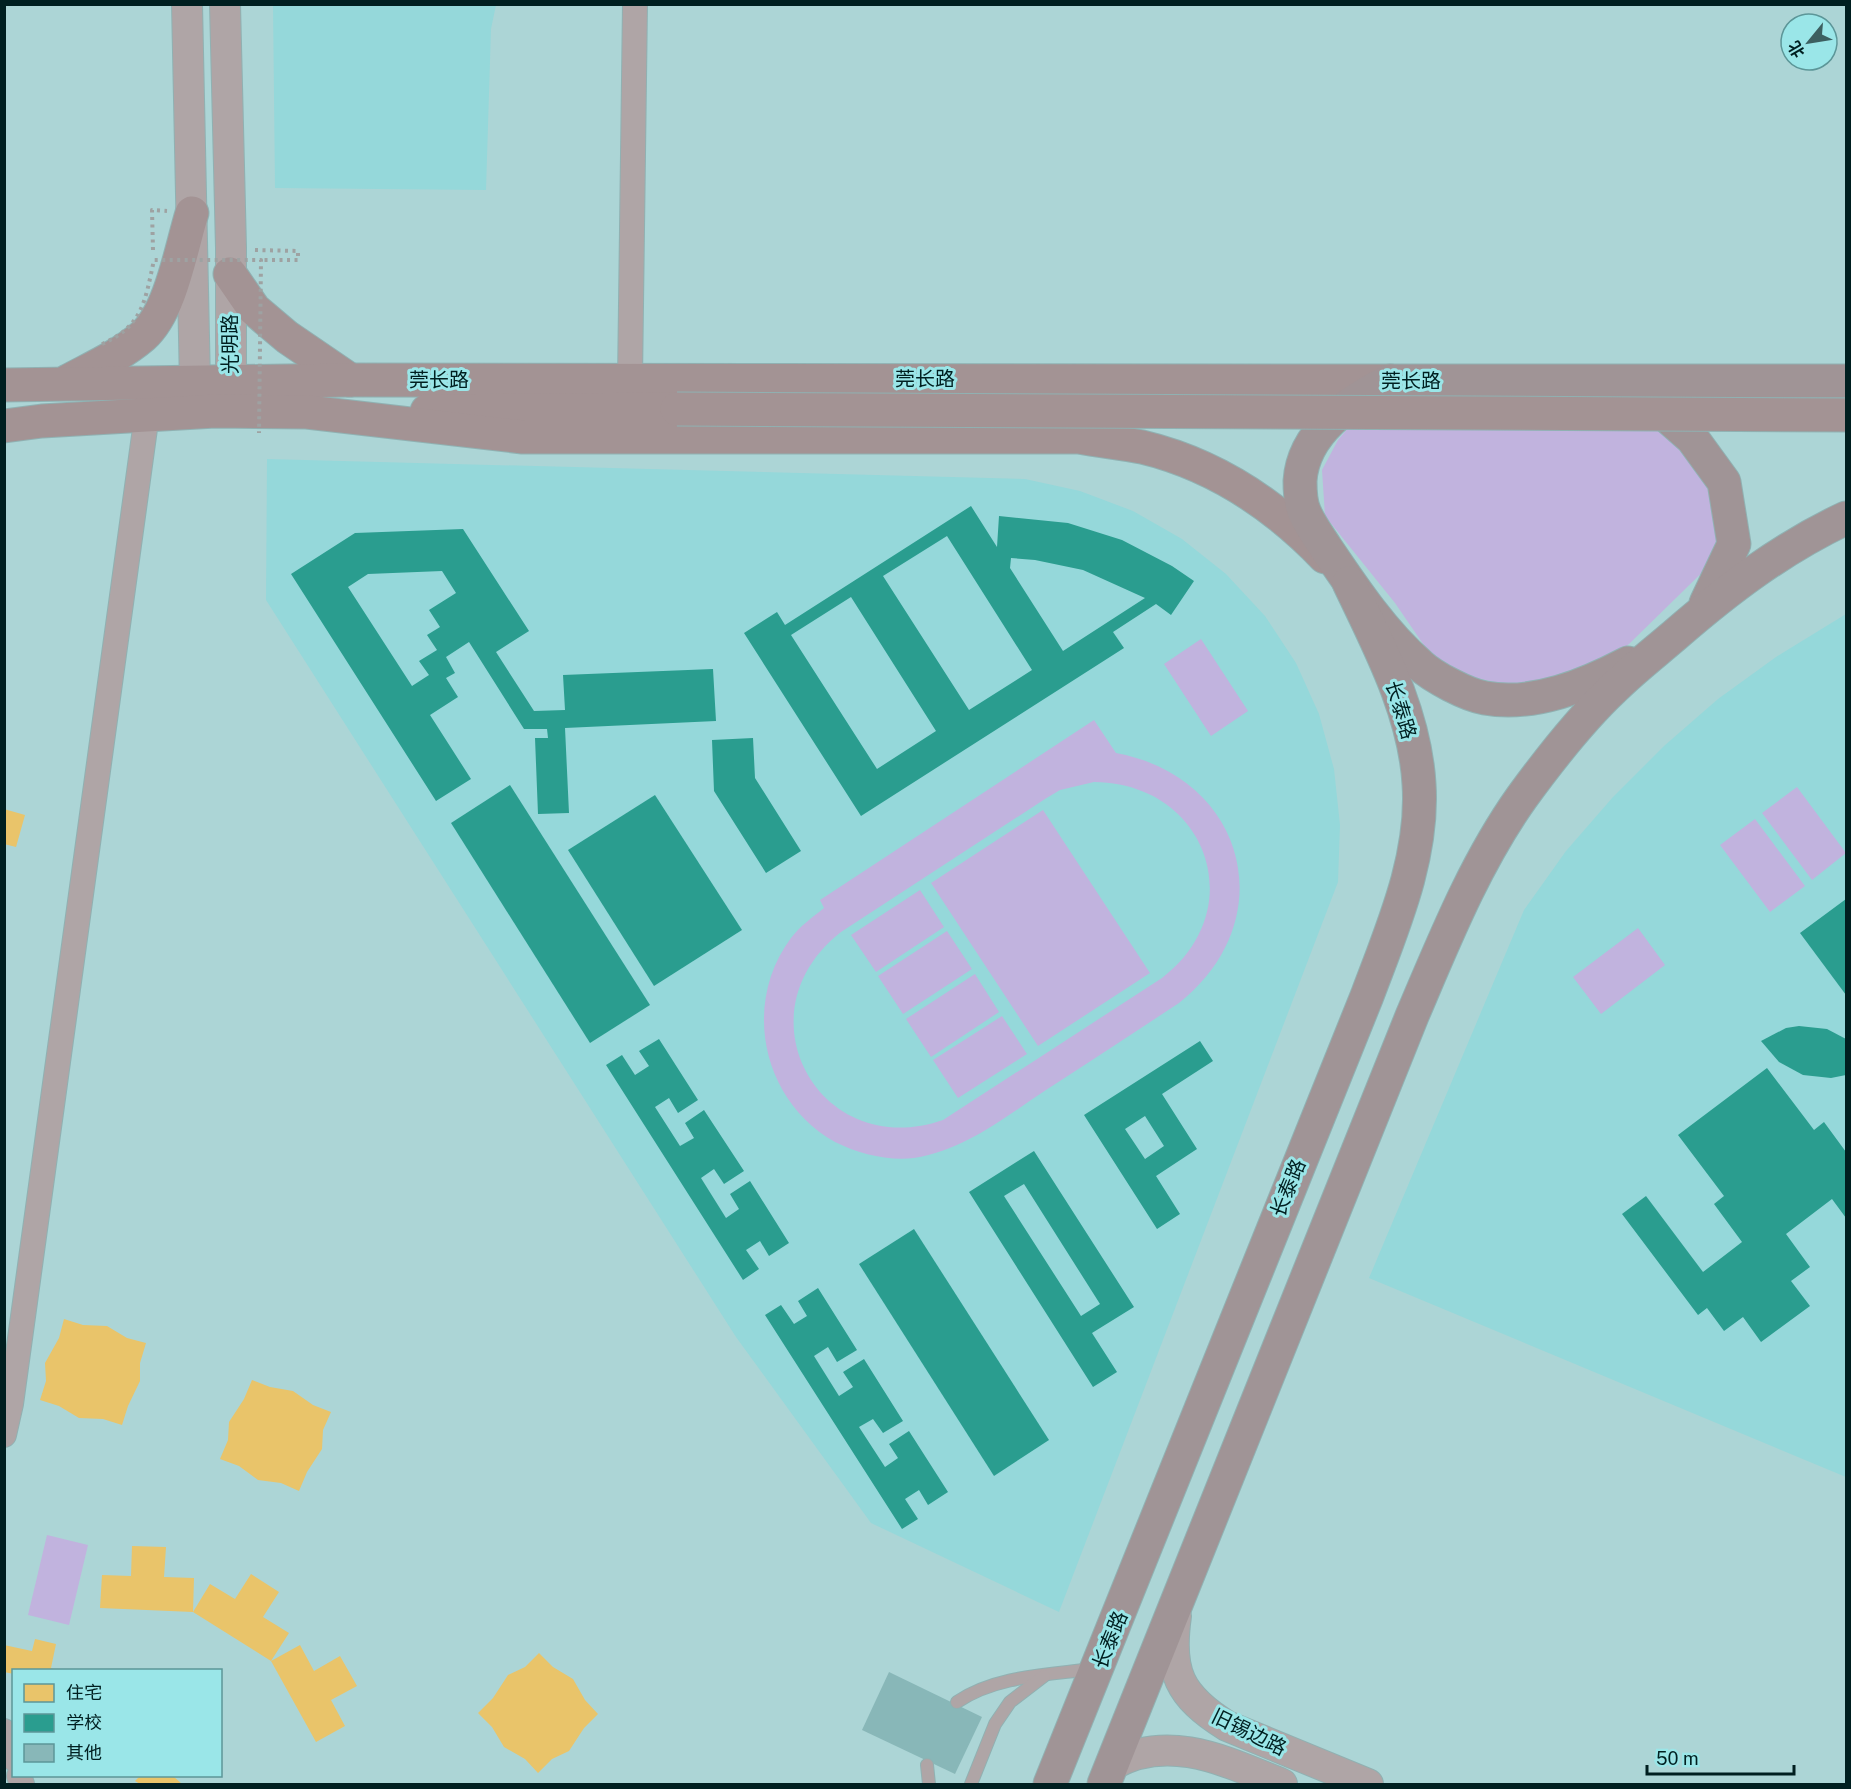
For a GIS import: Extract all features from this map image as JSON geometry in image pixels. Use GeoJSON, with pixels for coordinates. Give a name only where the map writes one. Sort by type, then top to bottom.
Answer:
{"type":"FeatureCollection","features":[{"type":"Feature","properties":{"kind":"highway","name":"莞长路"},"geometry":{"type":"LineString","coordinates":[[1390,381],[1599,379],[1846,381]]}},
{"type":"Feature","properties":{"kind":"highway"},"geometry":{"type":"LineString","coordinates":[[1599,379],[1651,401],[1692,438],[1724,483],[1734,544],[1702,610]]}},
{"type":"Feature","properties":{"kind":"highway"},"geometry":{"type":"LineString","coordinates":[[1390,381],[1342,408],[1307,451],[1300,482],[1304,512],[1349,583],[1397,642],[1421,666],[1450,684],[1484,698],[1525,699],[1568,690],[1608,674],[1665,644]]}},
{"type":"Feature","properties":{"kind":"highway"},"geometry":{"type":"LineString","coordinates":[[1108,1775],[1412,1016],[1456,912],[1521,798],[1612,689],[1702,610],[1758,568],[1819,531],[1846,518]]}},
{"type":"Feature","properties":{"kind":"highway","name":"长泰路"},"geometry":{"type":"LineString","coordinates":[[1050,1785],[1099,1668],[1331,1080],[1367,996],[1401,904],[1416,841],[1419,784],[1410,733],[1395,683],[1349,583]]}},
{"type":"Feature","properties":{"kind":"main road"},"geometry":{"type":"LineString","coordinates":[[67,382],[123,351],[145,334],[165,305],[192,213]]}},
{"type":"Feature","properties":{"kind":"main road"},"geometry":{"type":"LineString","coordinates":[[230,274],[254,309],[287,337],[350,380]]}},
{"type":"Feature","properties":{"kind":"main road","name":"莞长路"},"geometry":{"type":"LineString","coordinates":[[4,426],[147,414],[223,397],[350,380],[1390,381]]}},
{"type":"Feature","properties":{"kind":"main road","name":"莞长路"},"geometry":{"type":"LineString","coordinates":[[4,385],[67,382],[195,384],[223,397],[323,414],[523,437],[1079,437],[1143,448],[1192,464],[1240,486],[1303,535],[1349,583]]}},
{"type":"Feature","properties":{"kind":"main road","name":"莞长路"},"geometry":{"type":"LineString","coordinates":[[323,414],[450,410],[677,409],[1846,415]]}},
{"type":"Feature","properties":{"kind":"street","name":"光明路"},"geometry":{"type":"LineString","coordinates":[[187,4],[195,384]]}},
{"type":"Feature","properties":{"kind":"street","name":"光明路"},"geometry":{"type":"LineString","coordinates":[[223,397],[230,274],[225,4]]}},
{"type":"Feature","properties":{"kind":"street"},"geometry":{"type":"LineString","coordinates":[[630,380],[635,4]]}},
{"type":"Feature","properties":{"kind":"street"},"geometry":{"type":"LineString","coordinates":[[4,1435],[11,1404],[147,414]]}},
{"type":"Feature","properties":{"kind":"street","name":"旧锡边路"},"geometry":{"type":"LineString","coordinates":[[1178,1605],[1173,1642],[1174,1669],[1192,1699],[1227,1726],[1368,1785]]}},
{"type":"Feature","properties":{"kind":"street"},"geometry":{"type":"LineString","coordinates":[[4,1731],[12,1753]]}},
{"type":"Feature","properties":{"kind":"street","name":"旧锡边路"},"geometry":{"type":"LineString","coordinates":[[1108,1775],[1138,1753],[1189,1750],[1216,1758],[1282,1785]]}},
{"type":"Feature","properties":{"kind":"lane"},"geometry":{"type":"LineString","coordinates":[[957,1701],[973,1690],[1099,1668]]}},
{"type":"Feature","properties":{"kind":"lane"},"geometry":{"type":"LineString","coordinates":[[971,1785],[995,1724],[1010,1702],[1046,1676]]}},
{"type":"Feature","properties":{"kind":"lane"},"geometry":{"type":"LineString","coordinates":[[927,1765],[929,1785]]}},
{"type":"Feature","properties":{"kind":"path"},"geometry":{"type":"LineString","coordinates":[[102,344],[119,337],[141,314],[154,260],[152,210]]}},
{"type":"Feature","properties":{"kind":"path"},"geometry":{"type":"LineString","coordinates":[[154,260],[298,260],[298,251],[263,251]]}},
{"type":"Feature","properties":{"kind":"path"},"geometry":{"type":"LineString","coordinates":[[259,433],[261,260]]}},
{"type":"Feature","properties":{"kind":"shaded area"},"geometry":{"type":"Polygon","coordinates":[[[273,5],[496,5],[491,29],[486,190],[275,188],[273,5]]]}},
{"type":"Feature","properties":{"kind":"shaded area"},"geometry":{"type":"Polygon","coordinates":[[[1634,400],[1703,473],[1720,516],[1722,553],[1629,644],[1587,674],[1527,690],[1469,676],[1432,657],[1395,603],[1325,516],[1322,470],[1338,440],[1369,403],[1634,400]]]}},
{"type":"Feature","properties":{"kind":"shaded area"},"geometry":{"type":"Polygon","coordinates":[[[267,459],[1025,479],[1080,491],[1133,511],[1182,539],[1226,574],[1265,616],[1296,663],[1319,714],[1334,769],[1340,825],[1338,882],[1059,1612],[871,1523],[736,1337],[266,600],[267,459]]]}},
{"type":"Feature","properties":{"kind":"shaded area"},"geometry":{"type":"Polygon","coordinates":[[[1846,614],[1846,1477],[1369,1278],[1524,910],[1566,851],[1613,797],[1664,746],[1718,699],[1776,657],[1846,614]]]}},
{"type":"Feature","properties":{"kind":"shaded area"},"geometry":{"type":"Polygon","coordinates":[[[1201,639],[1248,711],[1211,736],[1164,664],[1201,639]]]}},
{"type":"Feature","properties":{"kind":"shaded area"},"geometry":{"type":"Polygon","coordinates":[[[1094,720],[1116,753],[1160,767],[1195,791],[1221,821],[1236,856],[1239,894],[1232,932],[1212,969],[1179,1003],[984,1131],[933,1154],[904,1159],[874,1156],[835,1142],[810,1124],[791,1103],[776,1078],[767,1050],[764,1021],[767,993],[776,964],[791,938],[824,908],[820,900],[1094,720]],[[1094,782],[1060,790],[841,932],[810,965],[796,1002],[795,1038],[806,1072],[829,1101],[860,1120],[899,1128],[943,1120],[1162,978],[1190,950],[1205,918],[1210,886],[1204,855],[1189,826],[1165,803],[1133,788],[1094,782]]]}},
{"type":"Feature","properties":{"kind":"shaded area"},"geometry":{"type":"Polygon","coordinates":[[[1797,787],[1846,853],[1812,880],[1762,813],[1797,787]]]}},
{"type":"Feature","properties":{"kind":"shaded area"},"geometry":{"type":"Polygon","coordinates":[[[1043,810],[1150,973],[1038,1046],[931,883],[1043,810]]]}},
{"type":"Feature","properties":{"kind":"shaded area"},"geometry":{"type":"Polygon","coordinates":[[[1755,819],[1805,886],[1770,912],[1720,845],[1755,819]]]}},
{"type":"Feature","properties":{"kind":"shaded area"},"geometry":{"type":"Polygon","coordinates":[[[920,890],[944,927],[876,972],[851,935],[920,890]]]}},
{"type":"Feature","properties":{"kind":"shaded area"},"geometry":{"type":"Polygon","coordinates":[[[1638,928],[1665,965],[1601,1014],[1573,977],[1638,928]]]}},
{"type":"Feature","properties":{"kind":"shaded area"},"geometry":{"type":"Polygon","coordinates":[[[947,931],[972,969],[903,1014],[878,976],[947,931]]]}},
{"type":"Feature","properties":{"kind":"shaded area"},"geometry":{"type":"Polygon","coordinates":[[[975,974],[999,1012],[931,1057],[906,1019],[975,974]]]}},
{"type":"Feature","properties":{"kind":"shaded area"},"geometry":{"type":"Polygon","coordinates":[[[1002,1016],[1027,1054],[958,1098],[933,1060],[1002,1016]]]}},
{"type":"Feature","properties":{"kind":"shaded area"},"geometry":{"type":"Polygon","coordinates":[[[47,1535],[88,1545],[69,1625],[28,1615],[47,1535]]]}},
{"type":"Feature","properties":{"kind":"building: 住宅"},"geometry":{"type":"Polygon","coordinates":[[[4,809],[25,815],[16,847],[4,844],[4,809]]]}},
{"type":"Feature","properties":{"kind":"building: 住宅"},"geometry":{"type":"Polygon","coordinates":[[[64,1319],[83,1325],[107,1326],[127,1338],[146,1343],[140,1363],[140,1381],[122,1425],[103,1419],[79,1418],[59,1406],[40,1400],[46,1381],[45,1363],[59,1338],[64,1319]]]}},
{"type":"Feature","properties":{"kind":"building: 住宅"},"geometry":{"type":"Polygon","coordinates":[[[252,1380],[270,1387],[293,1391],[313,1405],[331,1412],[323,1430],[322,1449],[307,1472],[299,1491],[281,1483],[258,1480],[239,1466],[220,1459],[228,1440],[229,1422],[244,1399],[252,1380]]]}},
{"type":"Feature","properties":{"kind":"building: 住宅"},"geometry":{"type":"Polygon","coordinates":[[[132,1546],[166,1547],[164,1577],[194,1578],[193,1612],[100,1608],[102,1575],[131,1576],[132,1546]]]}},
{"type":"Feature","properties":{"kind":"building: 住宅"},"geometry":{"type":"Polygon","coordinates":[[[251,1574],[279,1592],[263,1617],[289,1633],[271,1661],[193,1612],[210,1584],[235,1599],[251,1574]]]}},
{"type":"Feature","properties":{"kind":"building: 住宅"},"geometry":{"type":"Polygon","coordinates":[[[35,1639],[56,1644],[51,1668],[54,1669],[12,1669],[12,1674],[4,1672],[4,1645],[32,1651],[35,1639]]]}},
{"type":"Feature","properties":{"kind":"building: 住宅"},"geometry":{"type":"Polygon","coordinates":[[[300,1645],[314,1671],[340,1656],[357,1686],[331,1700],[345,1726],[316,1742],[271,1661],[300,1645]]]}},
{"type":"Feature","properties":{"kind":"building: 住宅"},"geometry":{"type":"Polygon","coordinates":[[[539,1653],[553,1667],[573,1679],[585,1700],[598,1714],[584,1728],[569,1751],[552,1759],[538,1773],[525,1759],[504,1747],[492,1727],[478,1713],[493,1698],[508,1675],[525,1667],[539,1653]]]}},
{"type":"Feature","properties":{"kind":"building: 住宅"},"geometry":{"type":"Polygon","coordinates":[[[139,1777],[174,1777],[182,1784],[140,1784],[135,1781],[139,1777]]]}},
{"type":"Feature","properties":{"kind":"building: 学校"},"geometry":{"type":"Polygon","coordinates":[[[971,506],[997,547],[999,516],[1068,523],[1122,540],[1172,566],[1194,581],[1171,615],[1156,604],[1113,632],[1124,648],[861,816],[744,633],[777,612],[785,625],[971,506]],[[947,536],[883,576],[969,710],[1032,670],[947,536]],[[1011,558],[1010,568],[1063,651],[1145,598],[1083,570],[1035,560],[1011,558]],[[851,597],[791,635],[877,769],[936,731],[851,597]]]}},
{"type":"Feature","properties":{"kind":"building: 学校"},"geometry":{"type":"Polygon","coordinates":[[[463,529],[529,631],[496,652],[534,711],[565,710],[563,675],[713,669],[716,721],[565,728],[569,813],[538,814],[535,738],[548,738],[547,729],[524,729],[469,642],[446,657],[455,673],[446,678],[458,697],[430,715],[471,779],[436,801],[291,574],[355,533],[463,529]],[[442,571],[368,574],[348,587],[412,686],[429,675],[419,661],[437,650],[427,635],[440,627],[429,610],[456,593],[442,571]]]}},
{"type":"Feature","properties":{"kind":"building: 学校"},"geometry":{"type":"Polygon","coordinates":[[[753,738],[755,778],[801,851],[766,873],[714,791],[712,740],[753,738]]]}},
{"type":"Feature","properties":{"kind":"building: 学校"},"geometry":{"type":"Polygon","coordinates":[[[510,785],[650,1005],[590,1043],[451,823],[510,785]]]}},
{"type":"Feature","properties":{"kind":"building: 学校"},"geometry":{"type":"Polygon","coordinates":[[[655,795],[742,930],[654,986],[568,850],[655,795]]]}},
{"type":"Feature","properties":{"kind":"building: 学校"},"geometry":{"type":"Polygon","coordinates":[[[1846,899],[1846,995],[1800,933],[1846,899]]]}},
{"type":"Feature","properties":{"kind":"building: 学校"},"geometry":{"type":"Polygon","coordinates":[[[1799,1026],[1827,1029],[1846,1039],[1846,1075],[1831,1078],[1803,1075],[1779,1062],[1761,1041],[1786,1028],[1799,1026]]]}},
{"type":"Feature","properties":{"kind":"building: 学校"},"geometry":{"type":"Polygon","coordinates":[[[659,1039],[698,1100],[678,1113],[669,1098],[655,1107],[680,1146],[694,1138],[685,1123],[704,1110],[744,1171],[724,1184],[714,1169],[701,1178],[726,1218],[739,1209],[730,1194],[750,1181],[789,1243],[769,1256],[760,1241],[746,1250],[759,1269],[743,1280],[606,1065],[622,1055],[635,1075],[649,1066],[639,1051],[659,1039]]]}},
{"type":"Feature","properties":{"kind":"building: 学校"},"geometry":{"type":"Polygon","coordinates":[[[1200,1041],[1213,1061],[1162,1094],[1197,1149],[1156,1176],[1180,1214],[1157,1229],[1084,1115],[1200,1041]],[[1145,1116],[1125,1129],[1145,1159],[1164,1146],[1145,1116]]]}},
{"type":"Feature","properties":{"kind":"building: 学校"},"geometry":{"type":"Polygon","coordinates":[[[1767,1068],[1814,1130],[1824,1122],[1846,1152],[1846,1218],[1832,1199],[1786,1234],[1810,1267],[1791,1281],[1810,1306],[1761,1342],[1743,1317],[1724,1331],[1707,1308],[1698,1315],[1622,1214],[1646,1196],[1703,1272],[1742,1242],[1714,1204],[1724,1196],[1678,1135],[1767,1068]]]}},
{"type":"Feature","properties":{"kind":"building: 学校"},"geometry":{"type":"Polygon","coordinates":[[[1034,1151],[1134,1307],[1092,1333],[1117,1372],[1093,1387],[969,1192],[1034,1151]],[[1024,1184],[1004,1196],[1081,1316],[1100,1304],[1024,1184]]]}},
{"type":"Feature","properties":{"kind":"building: 学校"},"geometry":{"type":"Polygon","coordinates":[[[914,1229],[1049,1440],[994,1476],[859,1264],[914,1229]]]}},
{"type":"Feature","properties":{"kind":"building: 学校"},"geometry":{"type":"Polygon","coordinates":[[[818,1288],[857,1350],[837,1362],[828,1347],[814,1356],[839,1396],[853,1387],[843,1372],[864,1359],[903,1421],[883,1433],[873,1419],[859,1427],[885,1467],[898,1458],[889,1444],[909,1431],[948,1492],[928,1505],[919,1490],[905,1499],[918,1519],[902,1529],[765,1315],[781,1305],[794,1324],[807,1316],[798,1301],[818,1288]]]}},
{"type":"Feature","properties":{"kind":"building: 其他"},"geometry":{"type":"Polygon","coordinates":[[[889,1672],[982,1717],[955,1774],[862,1730],[889,1672]]]}}]}
